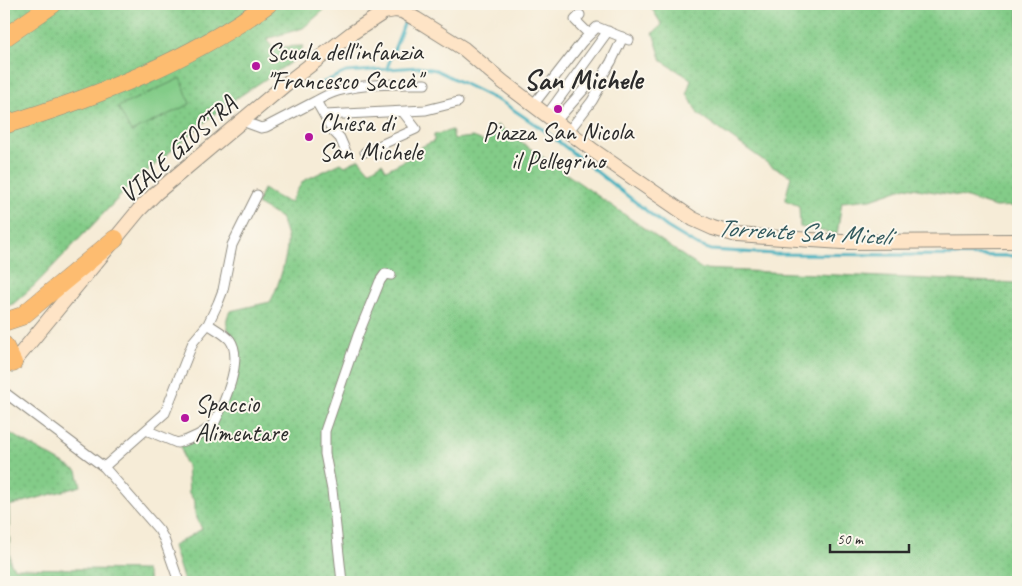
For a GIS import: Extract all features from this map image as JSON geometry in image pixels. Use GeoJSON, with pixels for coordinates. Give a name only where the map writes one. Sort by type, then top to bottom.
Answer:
{"type":"FeatureCollection","features":[{"type":"Feature","properties":{"kind":"highway"},"geometry":{"type":"LineString","coordinates":[[4,38],[53,4]]}},
{"type":"Feature","properties":{"kind":"highway"},"geometry":{"type":"LineString","coordinates":[[4,125],[85,99],[144,74],[205,44],[268,4]]}},
{"type":"Feature","properties":{"kind":"highway"},"geometry":{"type":"LineString","coordinates":[[4,322],[22,316],[115,239]]}},
{"type":"Feature","properties":{"kind":"highway"},"geometry":{"type":"LineString","coordinates":[[4,345],[9,360]]}},
{"type":"Feature","properties":{"kind":"street","name":"VIALE GIOSTRA"},"geometry":{"type":"LineString","coordinates":[[9,360],[156,193],[287,83],[376,16],[389,10],[402,11],[416,19],[464,49],[533,106]]}},
{"type":"Feature","properties":{"kind":"street"},"geometry":{"type":"LineString","coordinates":[[580,15],[575,20],[589,34]]}},
{"type":"Feature","properties":{"kind":"street"},"geometry":{"type":"LineString","coordinates":[[568,132],[592,101],[601,85],[598,83],[626,39],[597,27],[589,34],[533,106],[568,132],[693,219],[726,233],[772,238],[842,242],[1018,241]]}},
{"type":"Feature","properties":{"kind":"street"},"geometry":{"type":"LineString","coordinates":[[551,119],[561,97],[608,31]]}},
{"type":"Feature","properties":{"kind":"street"},"geometry":{"type":"LineString","coordinates":[[551,119],[570,104],[594,78]]}},
{"type":"Feature","properties":{"kind":"street"},"geometry":{"type":"LineString","coordinates":[[242,121],[261,128],[266,127],[337,91],[371,86],[425,84]]}},
{"type":"Feature","properties":{"kind":"street"},"geometry":{"type":"LineString","coordinates":[[316,100],[333,131],[340,138],[346,152]]}},
{"type":"Feature","properties":{"kind":"street"},"geometry":{"type":"LineString","coordinates":[[325,115],[426,110],[458,102]]}},
{"type":"Feature","properties":{"kind":"street"},"geometry":{"type":"LineString","coordinates":[[365,152],[416,129],[403,112]]}},
{"type":"Feature","properties":{"kind":"street"},"geometry":{"type":"LineString","coordinates":[[104,467],[165,413],[193,342],[208,324],[223,290],[232,245],[257,195]]}},
{"type":"Feature","properties":{"kind":"street"},"geometry":{"type":"LineString","coordinates":[[342,582],[332,490],[325,454],[325,431],[358,335],[380,281],[385,274],[391,275]]}},
{"type":"Feature","properties":{"kind":"street"},"geometry":{"type":"LineString","coordinates":[[146,430],[177,442],[202,433],[215,422],[231,378],[235,352],[229,338],[208,324]]}},
{"type":"Feature","properties":{"kind":"street"},"geometry":{"type":"LineString","coordinates":[[4,392],[104,467],[159,530],[164,539],[178,582]]}},
{"type":"Feature","properties":{"kind":"green space"},"geometry":{"type":"Polygon","coordinates":[[[4,4],[331,4],[303,28],[266,39],[272,47],[303,46],[297,58],[219,110],[129,187],[36,284],[13,304],[4,307],[4,4]]]}},
{"type":"Feature","properties":{"kind":"green space"},"geometry":{"type":"Polygon","coordinates":[[[649,4],[1018,4],[1018,206],[995,207],[964,197],[906,187],[871,199],[842,202],[837,234],[800,227],[799,206],[785,200],[791,176],[773,167],[698,114],[687,93],[691,79],[662,61],[653,33],[662,25],[649,4]]]}},
{"type":"Feature","properties":{"kind":"green space"},"geometry":{"type":"Polygon","coordinates":[[[181,78],[190,104],[131,132],[118,107],[181,78]]]}},
{"type":"Feature","properties":{"kind":"green space"},"geometry":{"type":"Polygon","coordinates":[[[497,125],[702,269],[1018,283],[1018,582],[184,582],[173,546],[202,529],[195,514],[195,502],[189,493],[187,465],[184,461],[181,446],[206,434],[237,366],[237,345],[227,326],[230,311],[270,302],[285,261],[287,237],[281,218],[257,204],[263,189],[290,202],[303,181],[341,163],[345,166],[359,159],[369,171],[382,163],[386,170],[422,152],[421,147],[434,141],[434,135],[452,130],[454,139],[473,137],[486,142],[497,125]]]}},
{"type":"Feature","properties":{"kind":"green space"},"geometry":{"type":"Polygon","coordinates":[[[4,430],[77,471],[81,486],[9,506],[10,562],[14,568],[146,570],[150,582],[4,582],[4,430]]]}},
{"type":"Feature","properties":{"kind":"waterway"},"geometry":{"type":"LineString","coordinates":[[387,68],[406,19]]}},
{"type":"Feature","properties":{"kind":"waterway","name":"Torrente San Miceli"},"geometry":{"type":"LineString","coordinates":[[315,86],[346,72],[418,67],[436,70],[505,104],[545,131],[667,227],[697,245],[711,250],[774,254],[1018,256]]}},
{"type":"Feature","properties":{"kind":"place","name":"Scuola dell'infanzia \"Francesco Saccà\""},"geometry":{"type":"Point","coordinates":[256,66]}},
{"type":"Feature","properties":{"kind":"place","name":"Piazza San Nicola il Pellegrino"},"geometry":{"type":"Point","coordinates":[558,109]}},
{"type":"Feature","properties":{"kind":"place","name":"Chiesa di San Michele"},"geometry":{"type":"Point","coordinates":[309,137]}},
{"type":"Feature","properties":{"kind":"place","name":"Spaccio Alimentare"},"geometry":{"type":"Point","coordinates":[185,418]}},
{"type":"Feature","properties":{"kind":"district","name":"San Michele"},"geometry":{"type":"Point","coordinates":[583,79]}}]}
